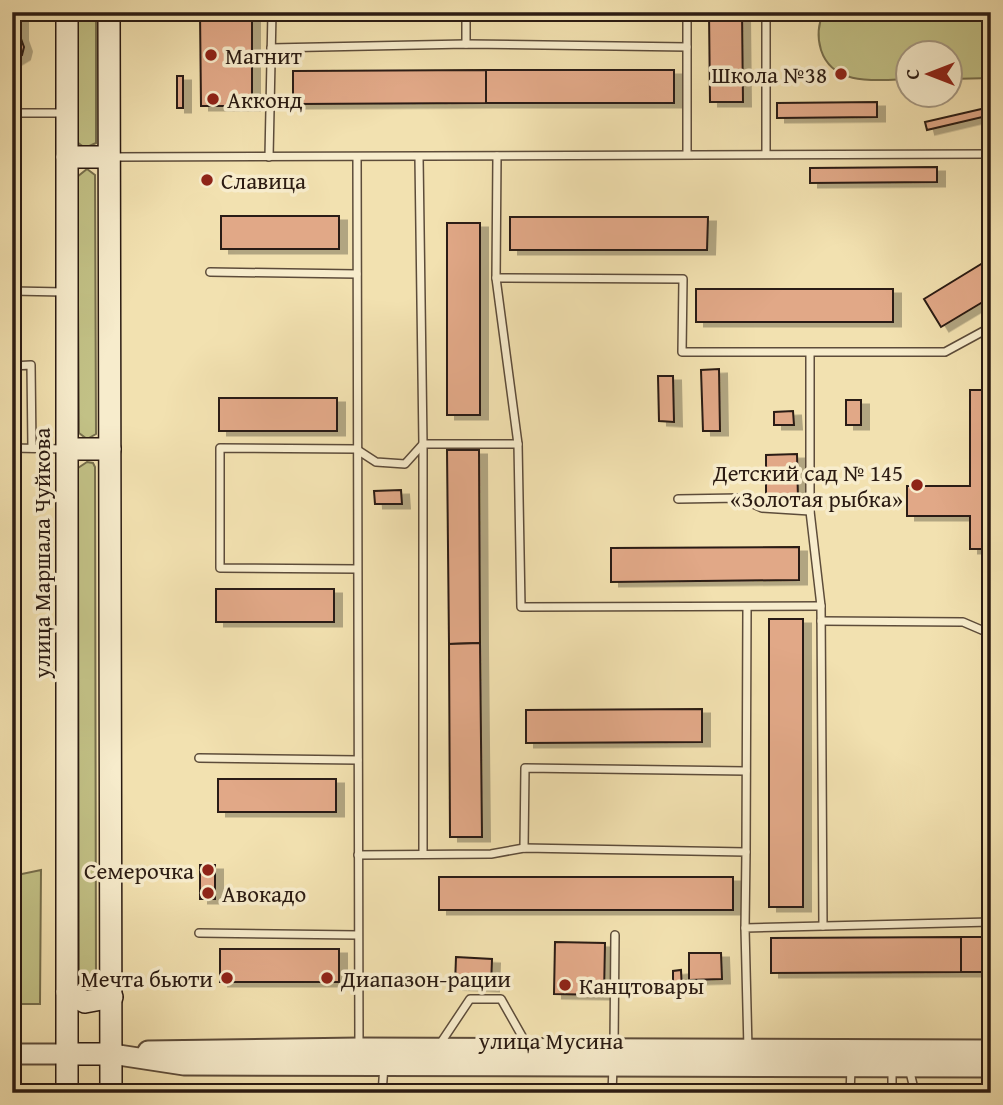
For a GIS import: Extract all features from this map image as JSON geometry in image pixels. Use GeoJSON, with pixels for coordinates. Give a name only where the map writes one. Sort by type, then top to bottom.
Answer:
{"type":"FeatureCollection","features":[{"type":"Feature","properties":{"kind":"main road","name":"улица Маршала Чуйкова"},"geometry":{"type":"LineString","coordinates":[[67,12],[67,1093]]}},
{"type":"Feature","properties":{"kind":"main road"},"geometry":{"type":"LineString","coordinates":[[109,12],[111,1093]]}},
{"type":"Feature","properties":{"kind":"main road"},"geometry":{"type":"LineString","coordinates":[[67,157],[109,157]]}},
{"type":"Feature","properties":{"kind":"main road"},"geometry":{"type":"LineString","coordinates":[[67,449],[110,449]]}},
{"type":"Feature","properties":{"kind":"main road"},"geometry":{"type":"LineString","coordinates":[[67,992],[85,1002],[111,997]]}},
{"type":"Feature","properties":{"kind":"main road","name":"улица Мусина"},"geometry":{"type":"LineString","coordinates":[[67,1054],[111,1054]]}},
{"type":"Feature","properties":{"kind":"street","name":"улица Мусина"},"geometry":{"type":"LineString","coordinates":[[111,1054],[184,1066],[359,1057],[437,1048],[529,1049],[613,1058]]}},
{"type":"Feature","properties":{"kind":"street","name":"улица Мусина"},"geometry":{"type":"LineString","coordinates":[[359,1057],[383,1066],[991,1050]]}},
{"type":"Feature","properties":{"kind":"street","name":"улица Мусина"},"geometry":{"type":"LineString","coordinates":[[12,1054],[67,1054]]}},
{"type":"Feature","properties":{"kind":"street","name":"улица Мусина"},"geometry":{"type":"LineString","coordinates":[[748,1058],[851,1067],[991,1068]]}},
{"type":"Feature","properties":{"kind":"lane"},"geometry":{"type":"LineString","coordinates":[[269,157],[272,12]]}},
{"type":"Feature","properties":{"kind":"lane"},"geometry":{"type":"LineString","coordinates":[[466,12],[466,44]]}},
{"type":"Feature","properties":{"kind":"lane"},"geometry":{"type":"LineString","coordinates":[[687,12],[687,154]]}},
{"type":"Feature","properties":{"kind":"lane"},"geometry":{"type":"LineString","coordinates":[[766,12],[766,153]]}},
{"type":"Feature","properties":{"kind":"lane"},"geometry":{"type":"LineString","coordinates":[[271,48],[466,44],[687,47]]}},
{"type":"Feature","properties":{"kind":"lane"},"geometry":{"type":"LineString","coordinates":[[12,113],[67,113]]}},
{"type":"Feature","properties":{"kind":"lane"},"geometry":{"type":"LineString","coordinates":[[109,157],[991,154]]}},
{"type":"Feature","properties":{"kind":"lane"},"geometry":{"type":"LineString","coordinates":[[497,156],[496,278],[518,444],[522,607],[821,606]]}},
{"type":"Feature","properties":{"kind":"lane"},"geometry":{"type":"LineString","coordinates":[[357,157],[359,1057]]}},
{"type":"Feature","properties":{"kind":"lane"},"geometry":{"type":"LineString","coordinates":[[419,157],[423,444],[423,854]]}},
{"type":"Feature","properties":{"kind":"lane"},"geometry":{"type":"LineString","coordinates":[[211,272],[357,274]]}},
{"type":"Feature","properties":{"kind":"lane"},"geometry":{"type":"LineString","coordinates":[[496,278],[683,279],[682,352],[945,352],[991,327]]}},
{"type":"Feature","properties":{"kind":"lane"},"geometry":{"type":"LineString","coordinates":[[12,290],[68,292]]}},
{"type":"Feature","properties":{"kind":"lane"},"geometry":{"type":"LineString","coordinates":[[810,353],[810,511],[821,606],[823,926]]}},
{"type":"Feature","properties":{"kind":"lane"},"geometry":{"type":"LineString","coordinates":[[12,366],[31,365],[32,448]]}},
{"type":"Feature","properties":{"kind":"lane"},"geometry":{"type":"LineString","coordinates":[[357,569],[219,568],[220,448],[356,449],[376,462],[405,464],[423,444],[518,444]]}},
{"type":"Feature","properties":{"kind":"lane"},"geometry":{"type":"LineString","coordinates":[[12,448],[67,449]]}},
{"type":"Feature","properties":{"kind":"lane"},"geometry":{"type":"LineString","coordinates":[[678,499],[740,498],[762,508],[810,511]]}},
{"type":"Feature","properties":{"kind":"lane"},"geometry":{"type":"LineString","coordinates":[[747,608],[745,929],[748,1058]]}},
{"type":"Feature","properties":{"kind":"lane"},"geometry":{"type":"LineString","coordinates":[[821,621],[962,622],[991,634]]}},
{"type":"Feature","properties":{"kind":"lane"},"geometry":{"type":"LineString","coordinates":[[199,758],[358,760]]}},
{"type":"Feature","properties":{"kind":"lane"},"geometry":{"type":"LineString","coordinates":[[524,848],[525,768],[746,771]]}},
{"type":"Feature","properties":{"kind":"lane"},"geometry":{"type":"LineString","coordinates":[[358,855],[491,854],[524,848],[746,852]]}},
{"type":"Feature","properties":{"kind":"lane"},"geometry":{"type":"LineString","coordinates":[[745,929],[991,922]]}},
{"type":"Feature","properties":{"kind":"lane"},"geometry":{"type":"LineString","coordinates":[[199,933],[358,935]]}},
{"type":"Feature","properties":{"kind":"lane"},"geometry":{"type":"LineString","coordinates":[[612,1093],[615,934]]}},
{"type":"Feature","properties":{"kind":"lane"},"geometry":{"type":"LineString","coordinates":[[437,1048],[470,999],[501,999],[529,1049]]}},
{"type":"Feature","properties":{"kind":"lane"},"geometry":{"type":"LineString","coordinates":[[382,1093],[383,1066]]}},
{"type":"Feature","properties":{"kind":"lane"},"geometry":{"type":"LineString","coordinates":[[850,1093],[851,1067]]}},
{"type":"Feature","properties":{"kind":"lane"},"geometry":{"type":"LineString","coordinates":[[892,1093],[900,1067]]}},
{"type":"Feature","properties":{"kind":"lane"},"geometry":{"type":"LineString","coordinates":[[900,1067],[915,1093]]}},
{"type":"Feature","properties":{"kind":"shaded area"},"geometry":{"type":"Polygon","coordinates":[[[78,12],[96,12],[96,143],[85,148],[77,142],[78,12]]]}},
{"type":"Feature","properties":{"kind":"shaded area"},"geometry":{"type":"Polygon","coordinates":[[[824,12],[991,12],[991,78],[964,79],[964,38],[894,38],[894,79],[870,80],[846,76],[827,62],[821,50],[820,21],[824,12]]]}},
{"type":"Feature","properties":{"kind":"shaded area"},"geometry":{"type":"Polygon","coordinates":[[[87,169],[95,175],[96,434],[87,439],[79,433],[77,177],[87,169]]]}},
{"type":"Feature","properties":{"kind":"shaded area"},"geometry":{"type":"Polygon","coordinates":[[[87,462],[93,463],[95,467],[96,988],[88,993],[79,988],[78,468],[87,462]]]}},
{"type":"Feature","properties":{"kind":"shaded area"},"geometry":{"type":"Polygon","coordinates":[[[41,870],[40,1004],[12,1004],[12,876],[41,870]]]}},
{"type":"Feature","properties":{"kind":"water"},"geometry":{"type":"Polygon","coordinates":[[[12,754],[19,777],[12,841],[12,754]]]}},
{"type":"Feature","properties":{"kind":"building"},"geometry":{"type":"Polygon","coordinates":[[[12,12],[20,12],[20,36],[24,47],[22,55],[14,60],[12,12]]]}},
{"type":"Feature","properties":{"kind":"building"},"geometry":{"type":"Polygon","coordinates":[[[200,12],[252,12],[252,106],[201,106],[200,12]]]}},
{"type":"Feature","properties":{"kind":"building"},"geometry":{"type":"Polygon","coordinates":[[[709,12],[742,12],[743,102],[710,102],[709,12]]]}},
{"type":"Feature","properties":{"kind":"building"},"geometry":{"type":"Polygon","coordinates":[[[486,70],[486,103],[293,104],[293,71],[486,70]]]}},
{"type":"Feature","properties":{"kind":"building"},"geometry":{"type":"Polygon","coordinates":[[[486,70],[674,70],[674,103],[486,103],[486,70]]]}},
{"type":"Feature","properties":{"kind":"building"},"geometry":{"type":"Polygon","coordinates":[[[177,76],[183,76],[183,108],[177,108],[177,76]]]}},
{"type":"Feature","properties":{"kind":"building"},"geometry":{"type":"Polygon","coordinates":[[[877,102],[877,117],[777,118],[777,103],[877,102]]]}},
{"type":"Feature","properties":{"kind":"building"},"geometry":{"type":"Polygon","coordinates":[[[990,107],[991,115],[927,130],[925,122],[990,107]]]}},
{"type":"Feature","properties":{"kind":"building"},"geometry":{"type":"Polygon","coordinates":[[[937,167],[937,182],[810,183],[810,168],[937,167]]]}},
{"type":"Feature","properties":{"kind":"building"},"geometry":{"type":"Polygon","coordinates":[[[221,216],[339,216],[339,249],[221,249],[221,216]]]}},
{"type":"Feature","properties":{"kind":"building"},"geometry":{"type":"Polygon","coordinates":[[[510,217],[708,217],[707,250],[510,250],[510,217]]]}},
{"type":"Feature","properties":{"kind":"building"},"geometry":{"type":"Polygon","coordinates":[[[447,223],[480,223],[480,415],[447,415],[447,223]]]}},
{"type":"Feature","properties":{"kind":"building"},"geometry":{"type":"Polygon","coordinates":[[[991,258],[991,297],[941,327],[924,299],[991,258]]]}},
{"type":"Feature","properties":{"kind":"building"},"geometry":{"type":"Polygon","coordinates":[[[696,289],[893,289],[893,322],[696,322],[696,289]]]}},
{"type":"Feature","properties":{"kind":"building"},"geometry":{"type":"Polygon","coordinates":[[[719,369],[720,431],[703,431],[701,370],[719,369]]]}},
{"type":"Feature","properties":{"kind":"building"},"geometry":{"type":"Polygon","coordinates":[[[658,376],[673,376],[674,422],[659,421],[658,376]]]}},
{"type":"Feature","properties":{"kind":"building"},"geometry":{"type":"Polygon","coordinates":[[[970,390],[991,390],[991,549],[970,549],[970,516],[907,516],[907,486],[970,486],[970,390]]]}},
{"type":"Feature","properties":{"kind":"building"},"geometry":{"type":"Polygon","coordinates":[[[219,398],[337,398],[337,431],[219,431],[219,398]]]}},
{"type":"Feature","properties":{"kind":"building"},"geometry":{"type":"Polygon","coordinates":[[[846,400],[861,400],[861,425],[846,425],[846,400]]]}},
{"type":"Feature","properties":{"kind":"building"},"geometry":{"type":"Polygon","coordinates":[[[793,411],[794,425],[774,425],[774,412],[793,411]]]}},
{"type":"Feature","properties":{"kind":"building"},"geometry":{"type":"Polygon","coordinates":[[[447,450],[479,450],[480,643],[449,644],[447,450]]]}},
{"type":"Feature","properties":{"kind":"building"},"geometry":{"type":"Polygon","coordinates":[[[797,454],[798,500],[766,500],[766,455],[797,454]]]}},
{"type":"Feature","properties":{"kind":"building"},"geometry":{"type":"Polygon","coordinates":[[[401,490],[402,504],[375,504],[374,491],[401,490]]]}},
{"type":"Feature","properties":{"kind":"building"},"geometry":{"type":"Polygon","coordinates":[[[799,547],[799,580],[611,582],[611,548],[799,547]]]}},
{"type":"Feature","properties":{"kind":"building"},"geometry":{"type":"Polygon","coordinates":[[[216,589],[334,589],[334,622],[216,622],[216,589]]]}},
{"type":"Feature","properties":{"kind":"building"},"geometry":{"type":"Polygon","coordinates":[[[769,619],[803,619],[803,907],[769,907],[769,619]]]}},
{"type":"Feature","properties":{"kind":"building"},"geometry":{"type":"Polygon","coordinates":[[[480,643],[482,837],[450,837],[449,644],[480,643]]]}},
{"type":"Feature","properties":{"kind":"building"},"geometry":{"type":"Polygon","coordinates":[[[986,693],[991,693],[991,824],[986,693]]]}},
{"type":"Feature","properties":{"kind":"building"},"geometry":{"type":"Polygon","coordinates":[[[702,709],[702,742],[526,743],[526,710],[702,709]]]}},
{"type":"Feature","properties":{"kind":"building"},"geometry":{"type":"Polygon","coordinates":[[[218,779],[336,779],[336,812],[218,812],[218,779]]]}},
{"type":"Feature","properties":{"kind":"building"},"geometry":{"type":"Polygon","coordinates":[[[200,865],[215,865],[215,899],[200,899],[200,865]]]}},
{"type":"Feature","properties":{"kind":"building"},"geometry":{"type":"Polygon","coordinates":[[[439,877],[733,877],[733,910],[439,910],[439,877]]]}},
{"type":"Feature","properties":{"kind":"building"},"geometry":{"type":"Polygon","coordinates":[[[961,937],[991,937],[991,972],[961,972],[961,937]]]}},
{"type":"Feature","properties":{"kind":"building"},"geometry":{"type":"Polygon","coordinates":[[[961,937],[961,972],[771,973],[771,938],[961,937]]]}},
{"type":"Feature","properties":{"kind":"building"},"geometry":{"type":"Polygon","coordinates":[[[555,942],[605,943],[604,995],[554,994],[555,942]]]}},
{"type":"Feature","properties":{"kind":"building"},"geometry":{"type":"Polygon","coordinates":[[[220,949],[339,949],[339,982],[220,982],[220,949]]]}},
{"type":"Feature","properties":{"kind":"building"},"geometry":{"type":"Polygon","coordinates":[[[689,953],[721,953],[722,979],[689,980],[689,953]]]}},
{"type":"Feature","properties":{"kind":"building"},"geometry":{"type":"Polygon","coordinates":[[[456,957],[492,959],[491,987],[455,985],[456,957]]]}},
{"type":"Feature","properties":{"kind":"building"},"geometry":{"type":"Polygon","coordinates":[[[681,970],[682,991],[673,991],[673,971],[681,970]]]}},
{"type":"Feature","properties":{"kind":"place","name":"Магнит"},"geometry":{"type":"Point","coordinates":[211,55]}},
{"type":"Feature","properties":{"kind":"place","name":"Школа №38"},"geometry":{"type":"Point","coordinates":[841,74]}},
{"type":"Feature","properties":{"kind":"place","name":"Акконд"},"geometry":{"type":"Point","coordinates":[213,99]}},
{"type":"Feature","properties":{"kind":"place","name":"Славица"},"geometry":{"type":"Point","coordinates":[207,180]}},
{"type":"Feature","properties":{"kind":"place","name":"Детский сад № 145 «Золотая рыбка»"},"geometry":{"type":"Point","coordinates":[917,485]}},
{"type":"Feature","properties":{"kind":"place","name":"Семерочка"},"geometry":{"type":"Point","coordinates":[208,870]}},
{"type":"Feature","properties":{"kind":"place","name":"Авокадо"},"geometry":{"type":"Point","coordinates":[208,893]}},
{"type":"Feature","properties":{"kind":"place","name":"Мечта бьюти"},"geometry":{"type":"Point","coordinates":[227,978]}},
{"type":"Feature","properties":{"kind":"place","name":"Диапазон-рации"},"geometry":{"type":"Point","coordinates":[327,978]}},
{"type":"Feature","properties":{"kind":"place","name":"Канцтовары"},"geometry":{"type":"Point","coordinates":[565,985]}}]}
